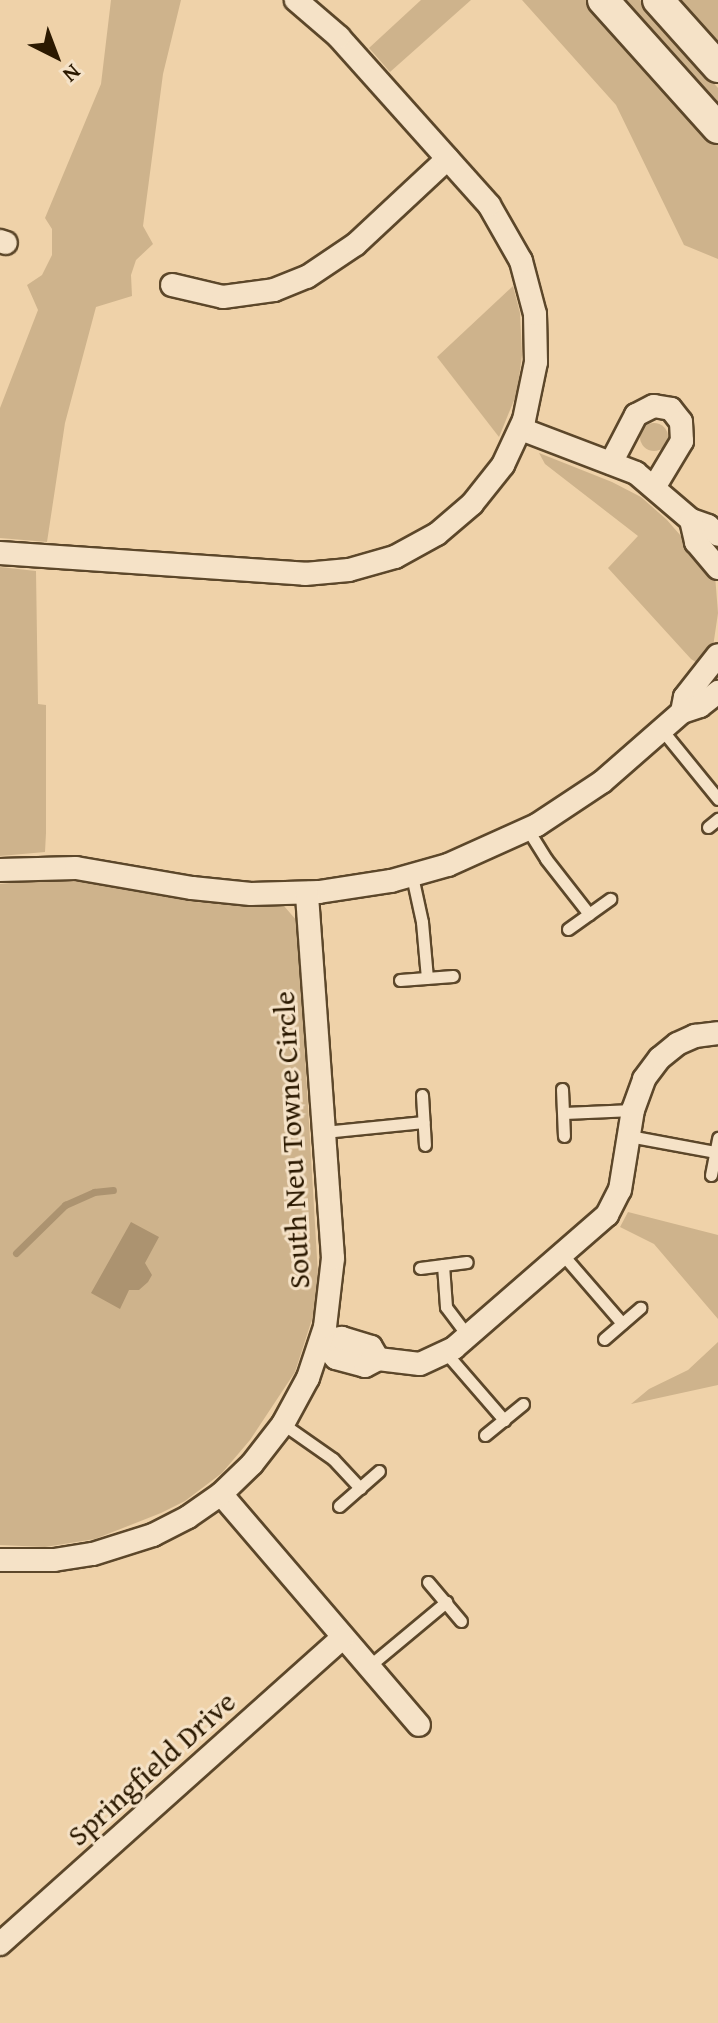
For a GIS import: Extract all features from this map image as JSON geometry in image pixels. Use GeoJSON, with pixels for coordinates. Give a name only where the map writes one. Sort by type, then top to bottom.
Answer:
{"type":"FeatureCollection","features":[{"type":"Feature","properties":{"kind":"main road"},"geometry":{"type":"LineString","coordinates":[[603,0],[718,128]]}},
{"type":"Feature","properties":{"kind":"main road"},"geometry":{"type":"LineString","coordinates":[[658,0],[718,67]]}},
{"type":"Feature","properties":{"kind":"street"},"geometry":{"type":"LineString","coordinates":[[0,553],[305,574],[365,567],[416,547],[459,516],[495,477],[521,429],[530,396],[537,348],[530,288],[515,249],[497,216],[447,159],[339,37],[296,0]]}},
{"type":"Feature","properties":{"kind":"street"},"geometry":{"type":"LineString","coordinates":[[172,285],[223,297],[274,290],[307,277],[356,244],[447,159]]}},
{"type":"Feature","properties":{"kind":"street"},"geometry":{"type":"LineString","coordinates":[[611,463],[636,415],[654,406],[671,409],[681,422],[682,441],[655,486]]}},
{"type":"Feature","properties":{"kind":"street"},"geometry":{"type":"LineString","coordinates":[[521,429],[611,463],[655,486],[691,520],[708,526],[718,535]]}},
{"type":"Feature","properties":{"kind":"street"},"geometry":{"type":"LineString","coordinates":[[691,520],[696,542],[718,568]]}},
{"type":"Feature","properties":{"kind":"street"},"geometry":{"type":"LineString","coordinates":[[682,712],[685,697],[718,655]]}},
{"type":"Feature","properties":{"kind":"street"},"geometry":{"type":"LineString","coordinates":[[0,870],[76,868],[209,891],[307,893],[412,876],[448,865],[528,830],[602,782],[682,712],[700,706],[718,692]]}},
{"type":"Feature","properties":{"kind":"street","name":"South Neu Towne Circle"},"geometry":{"type":"LineString","coordinates":[[0,1560],[54,1560],[115,1549],[171,1526],[221,1494],[252,1464],[283,1424],[308,1378],[322,1341],[330,1303],[333,1258],[307,893]]}},
{"type":"Feature","properties":{"kind":"street"},"geometry":{"type":"LineString","coordinates":[[322,1341],[336,1358],[365,1366],[378,1359],[420,1364],[446,1353],[468,1336],[563,1255],[613,1207],[620,1190],[633,1110],[644,1079],[660,1058],[686,1040],[718,1033]]}},
{"type":"Feature","properties":{"kind":"street"},"geometry":{"type":"LineString","coordinates":[[221,1494],[419,1725]]}},
{"type":"Feature","properties":{"kind":"street","name":"Springfield Drive"},"geometry":{"type":"LineString","coordinates":[[0,1944],[343,1637]]}},
{"type":"Feature","properties":{"kind":"lane"},"geometry":{"type":"LineString","coordinates":[[662,730],[718,799]]}},
{"type":"Feature","properties":{"kind":"lane"},"geometry":{"type":"LineString","coordinates":[[528,830],[551,867],[589,914]]}},
{"type":"Feature","properties":{"kind":"lane"},"geometry":{"type":"LineString","coordinates":[[412,876],[422,922],[427,978]]}},
{"type":"Feature","properties":{"kind":"lane"},"geometry":{"type":"LineString","coordinates":[[568,929],[610,899]]}},
{"type":"Feature","properties":{"kind":"lane"},"geometry":{"type":"LineString","coordinates":[[400,980],[453,976]]}},
{"type":"Feature","properties":{"kind":"lane"},"geometry":{"type":"LineString","coordinates":[[562,1089],[564,1136]]}},
{"type":"Feature","properties":{"kind":"lane"},"geometry":{"type":"LineString","coordinates":[[422,1095],[425,1145]]}},
{"type":"Feature","properties":{"kind":"lane"},"geometry":{"type":"LineString","coordinates":[[564,1113],[633,1110]]}},
{"type":"Feature","properties":{"kind":"lane"},"geometry":{"type":"LineString","coordinates":[[324,1132],[424,1122]]}},
{"type":"Feature","properties":{"kind":"lane"},"geometry":{"type":"LineString","coordinates":[[629,1136],[715,1152]]}},
{"type":"Feature","properties":{"kind":"lane"},"geometry":{"type":"LineString","coordinates":[[711,1175],[718,1138]]}},
{"type":"Feature","properties":{"kind":"lane"},"geometry":{"type":"LineString","coordinates":[[563,1255],[622,1323]]}},
{"type":"Feature","properties":{"kind":"lane"},"geometry":{"type":"LineString","coordinates":[[420,1268],[467,1262]]}},
{"type":"Feature","properties":{"kind":"lane"},"geometry":{"type":"LineString","coordinates":[[443,1265],[446,1307],[468,1336]]}},
{"type":"Feature","properties":{"kind":"lane"},"geometry":{"type":"LineString","coordinates":[[604,1339],[640,1308]]}},
{"type":"Feature","properties":{"kind":"lane"},"geometry":{"type":"LineString","coordinates":[[446,1353],[504,1420]]}},
{"type":"Feature","properties":{"kind":"lane"},"geometry":{"type":"LineString","coordinates":[[485,1435],[523,1404]]}},
{"type":"Feature","properties":{"kind":"lane"},"geometry":{"type":"LineString","coordinates":[[283,1424],[333,1459],[360,1488]]}},
{"type":"Feature","properties":{"kind":"lane"},"geometry":{"type":"LineString","coordinates":[[339,1506],[379,1471]]}},
{"type":"Feature","properties":{"kind":"lane"},"geometry":{"type":"LineString","coordinates":[[428,1582],[461,1621]]}},
{"type":"Feature","properties":{"kind":"lane"},"geometry":{"type":"LineString","coordinates":[[368,1667],[446,1602]]}},
{"type":"Feature","properties":{"kind":"shaded area"},"geometry":{"type":"Polygon","coordinates":[[[111,0],[181,0],[163,74],[143,226],[153,244],[136,260],[131,275],[132,296],[96,307],[65,423],[47,542],[0,538],[0,408],[38,310],[27,285],[42,275],[52,255],[52,229],[45,218],[101,84],[111,0]]]}},
{"type":"Feature","properties":{"kind":"shaded area"},"geometry":{"type":"Polygon","coordinates":[[[421,0],[471,0],[390,72],[369,48],[421,0]]]}},
{"type":"Feature","properties":{"kind":"shaded area"},"geometry":{"type":"Polygon","coordinates":[[[522,0],[587,0],[718,145],[718,259],[684,245],[616,105],[522,0]]]}},
{"type":"Feature","properties":{"kind":"shaded area"},"geometry":{"type":"Polygon","coordinates":[[[624,0],[640,0],[718,88],[718,106],[624,0]]]}},
{"type":"Feature","properties":{"kind":"shaded area"},"geometry":{"type":"Polygon","coordinates":[[[677,0],[718,0],[718,46],[677,0]]]}},
{"type":"Feature","properties":{"kind":"shaded area"},"geometry":{"type":"Polygon","coordinates":[[[513,286],[520,313],[522,355],[517,393],[499,437],[437,357],[513,286]]]}},
{"type":"Feature","properties":{"kind":"shaded area"},"geometry":{"type":"Polygon","coordinates":[[[654,423],[664,427],[668,437],[664,447],[654,451],[644,447],[640,437],[644,427],[654,423]]]}},
{"type":"Feature","properties":{"kind":"shaded area"},"geometry":{"type":"Polygon","coordinates":[[[539,453],[641,497],[667,520],[715,575],[718,613],[713,647],[702,666],[691,659],[608,568],[638,536],[545,464],[539,453]]]}},
{"type":"Feature","properties":{"kind":"shaded area"},"geometry":{"type":"Polygon","coordinates":[[[0,567],[36,571],[38,704],[46,705],[46,833],[45,852],[0,856],[0,567]]]}},
{"type":"Feature","properties":{"kind":"shaded area"},"geometry":{"type":"Polygon","coordinates":[[[83,882],[194,902],[284,906],[297,921],[318,1275],[315,1310],[295,1372],[250,1440],[222,1473],[185,1501],[161,1513],[95,1539],[45,1547],[0,1545],[0,884],[83,882]]]}},
{"type":"Feature","properties":{"kind":"shaded area"},"geometry":{"type":"Polygon","coordinates":[[[628,1212],[718,1235],[718,1319],[654,1244],[620,1227],[628,1212]]]}},
{"type":"Feature","properties":{"kind":"shaded area"},"geometry":{"type":"Polygon","coordinates":[[[131,1222],[159,1237],[145,1263],[152,1275],[139,1290],[129,1290],[120,1309],[91,1293],[131,1222]]]}},
{"type":"Feature","properties":{"kind":"shaded area"},"geometry":{"type":"Polygon","coordinates":[[[718,1342],[718,1385],[631,1404],[649,1389],[688,1370],[718,1342]]]}},
{"type":"Feature","properties":{"kind":"waterway"},"geometry":{"type":"LineString","coordinates":[[16,1253],[65,1205],[94,1192],[113,1190]]}}]}
